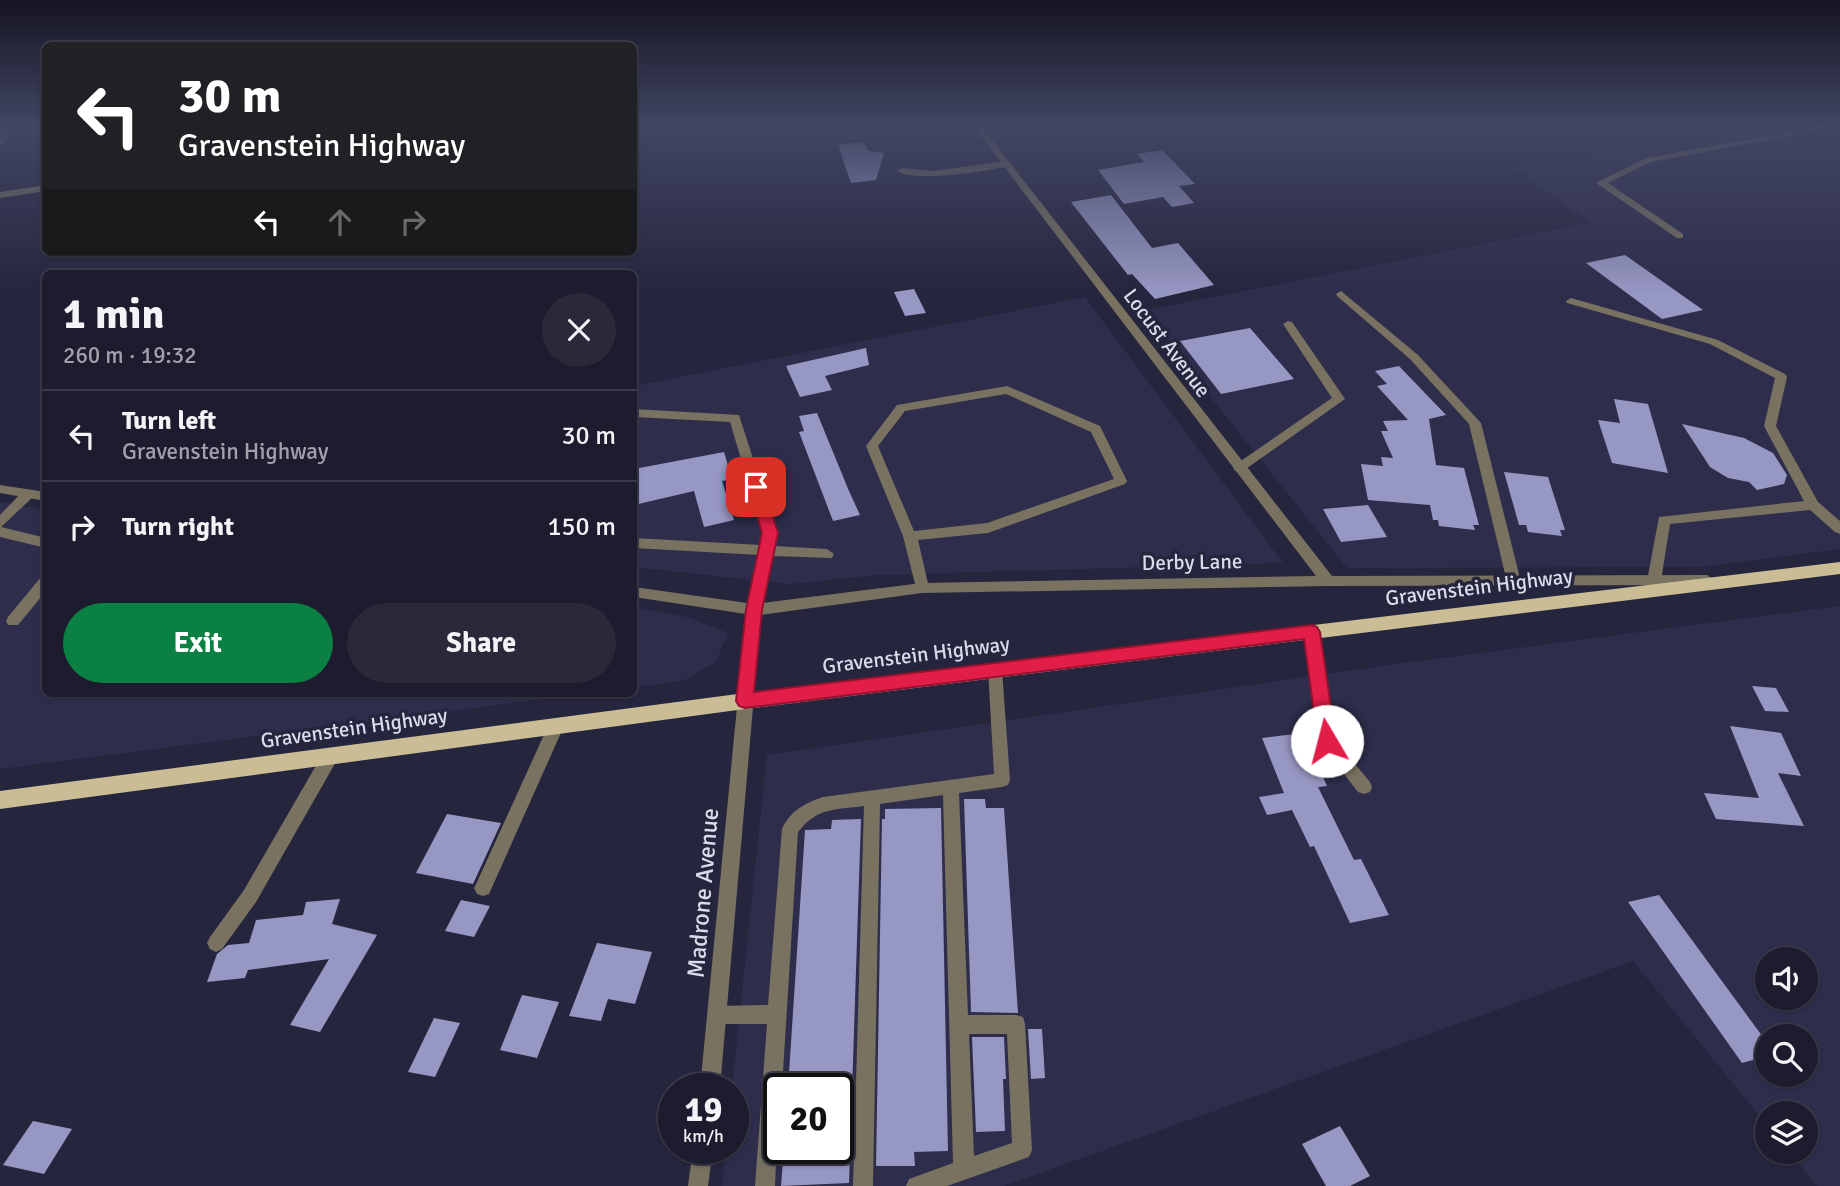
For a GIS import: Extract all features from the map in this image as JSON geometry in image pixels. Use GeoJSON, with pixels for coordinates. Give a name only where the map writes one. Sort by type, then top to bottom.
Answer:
{"type":"FeatureCollection","features":[{"type":"Feature","properties":{"kind":"main road","name":"Gravenstein Highway"},"geometry":{"type":"LineString","coordinates":[[0,800],[745,701],[1840,568]]}},
{"type":"Feature","properties":{"kind":"street","name":"Locust Avenue"},"geometry":{"type":"LineString","coordinates":[[1020,182],[1328,581]]}},
{"type":"Feature","properties":{"kind":"street"},"geometry":{"type":"LineString","coordinates":[[1602,182],[1680,236]]}},
{"type":"Feature","properties":{"kind":"street"},"geometry":{"type":"LineString","coordinates":[[0,195],[42,189]]}},
{"type":"Feature","properties":{"kind":"street"},"geometry":{"type":"LineString","coordinates":[[1341,294],[1414,357],[1475,423],[1514,582]]}},
{"type":"Feature","properties":{"kind":"street"},"geometry":{"type":"LineString","coordinates":[[1571,301],[1714,342],[1781,377],[1770,426],[1813,505],[1840,529]]}},
{"type":"Feature","properties":{"kind":"street"},"geometry":{"type":"LineString","coordinates":[[1239,468],[1339,399],[1288,324]]}},
{"type":"Feature","properties":{"kind":"street"},"geometry":{"type":"LineString","coordinates":[[909,536],[988,528],[1121,481],[1096,429],[1007,390],[901,408],[872,446],[909,536],[922,588]]}},
{"type":"Feature","properties":{"kind":"street","name":"Madrone Avenue"},"geometry":{"type":"LineString","coordinates":[[637,413],[735,418],[770,533],[754,610],[712,1073]]}},
{"type":"Feature","properties":{"kind":"street"},"geometry":{"type":"LineString","coordinates":[[0,489],[42,496]]}},
{"type":"Feature","properties":{"kind":"street"},"geometry":{"type":"LineString","coordinates":[[0,523],[28,494]]}},
{"type":"Feature","properties":{"kind":"street"},"geometry":{"type":"LineString","coordinates":[[1654,581],[1664,520],[1813,505]]}},
{"type":"Feature","properties":{"kind":"street"},"geometry":{"type":"LineString","coordinates":[[0,532],[42,542]]}},
{"type":"Feature","properties":{"kind":"street"},"geometry":{"type":"LineString","coordinates":[[637,543],[827,554]]}},
{"type":"Feature","properties":{"kind":"street","name":"Derby Lane"},"geometry":{"type":"LineString","coordinates":[[637,592],[754,610],[922,588],[1328,581],[1755,579]]}},
{"type":"Feature","properties":{"kind":"street"},"geometry":{"type":"LineString","coordinates":[[13,621],[42,586]]}},
{"type":"Feature","properties":{"kind":"street"},"geometry":{"type":"LineString","coordinates":[[1312,632],[1327,741],[1364,787]]}},
{"type":"Feature","properties":{"kind":"street"},"geometry":{"type":"LineString","coordinates":[[765,1186],[790,829],[803,813],[824,804],[1002,780],[995,670]]}},
{"type":"Feature","properties":{"kind":"street"},"geometry":{"type":"LineString","coordinates":[[483,888],[556,726]]}},
{"type":"Feature","properties":{"kind":"street"},"geometry":{"type":"LineString","coordinates":[[216,943],[250,896],[331,755]]}},
{"type":"Feature","properties":{"kind":"street"},"geometry":{"type":"LineString","coordinates":[[951,787],[964,1170]]}},
{"type":"Feature","properties":{"kind":"street"},"geometry":{"type":"LineString","coordinates":[[863,1186],[872,797]]}},
{"type":"Feature","properties":{"kind":"street"},"geometry":{"type":"LineString","coordinates":[[719,1015],[777,1014]]}},
{"type":"Feature","properties":{"kind":"street"},"geometry":{"type":"LineString","coordinates":[[916,1186],[1022,1150],[1016,1024],[959,1025]]}},
{"type":"Feature","properties":{"kind":"street"},"geometry":{"type":"LineString","coordinates":[[698,1186],[701,1164]]}},
{"type":"Feature","properties":{"kind":"shaded area"},"geometry":{"type":"Polygon","coordinates":[[[1535,182],[1840,182],[1840,549],[1701,567],[1347,568],[1142,311],[1591,223],[1535,182]]]}},
{"type":"Feature","properties":{"kind":"shaded area"},"geometry":{"type":"Polygon","coordinates":[[[1085,297],[1283,563],[878,575],[790,584],[637,567],[637,385],[1085,297]]]}},
{"type":"Feature","properties":{"kind":"shaded area"},"geometry":{"type":"Polygon","coordinates":[[[0,502],[42,509],[42,697],[559,697],[0,769],[0,502]]]}},
{"type":"Feature","properties":{"kind":"shaded area"},"geometry":{"type":"Polygon","coordinates":[[[1840,606],[1840,1186],[1817,1186],[1799,1164],[1818,1164],[1818,1101],[1755,1101],[1755,1110],[1633,961],[1004,1186],[722,1186],[724,1164],[749,1164],[749,1073],[734,1073],[767,755],[1396,664],[1840,606]]]}},
{"type":"Feature","properties":{"kind":"shaded area"},"geometry":{"type":"Polygon","coordinates":[[[637,609],[687,617],[728,633],[716,662],[683,681],[637,687],[637,609]]]}},
{"type":"Feature","properties":{"kind":"building"},"geometry":{"type":"Polygon","coordinates":[[[1107,182],[1195,184],[1179,186],[1194,203],[1172,207],[1163,197],[1124,204],[1107,182]]]}},
{"type":"Feature","properties":{"kind":"building"},"geometry":{"type":"Polygon","coordinates":[[[1111,195],[1152,248],[1178,243],[1214,285],[1155,299],[1132,274],[1128,275],[1071,202],[1111,195]]]}},
{"type":"Feature","properties":{"kind":"building"},"geometry":{"type":"Polygon","coordinates":[[[1625,255],[1703,310],[1662,319],[1586,263],[1625,255]]]}},
{"type":"Feature","properties":{"kind":"building"},"geometry":{"type":"Polygon","coordinates":[[[914,289],[926,313],[905,316],[894,292],[914,289]]]}},
{"type":"Feature","properties":{"kind":"building"},"geometry":{"type":"Polygon","coordinates":[[[1250,328],[1294,379],[1221,394],[1180,341],[1250,328]]]}},
{"type":"Feature","properties":{"kind":"building"},"geometry":{"type":"Polygon","coordinates":[[[866,348],[869,365],[825,376],[832,390],[800,397],[786,366],[866,348]]]}},
{"type":"Feature","properties":{"kind":"building"},"geometry":{"type":"Polygon","coordinates":[[[1399,366],[1446,415],[1429,419],[1436,465],[1464,468],[1479,525],[1473,525],[1475,530],[1439,526],[1438,520],[1433,520],[1430,505],[1368,500],[1361,464],[1383,466],[1381,457],[1393,458],[1381,431],[1388,431],[1383,421],[1408,420],[1377,386],[1387,384],[1375,371],[1399,366]]]}},
{"type":"Feature","properties":{"kind":"building"},"geometry":{"type":"Polygon","coordinates":[[[1614,399],[1648,404],[1668,473],[1612,463],[1598,420],[1620,423],[1614,399]]]}},
{"type":"Feature","properties":{"kind":"building"},"geometry":{"type":"Polygon","coordinates":[[[817,413],[860,515],[833,521],[799,432],[804,431],[799,416],[817,413]]]}},
{"type":"Feature","properties":{"kind":"building"},"geometry":{"type":"Polygon","coordinates":[[[1682,424],[1744,438],[1773,453],[1787,475],[1784,484],[1757,490],[1749,482],[1728,478],[1710,467],[1682,424]]]}},
{"type":"Feature","properties":{"kind":"building"},"geometry":{"type":"Polygon","coordinates":[[[724,452],[732,479],[722,481],[734,520],[704,527],[694,491],[637,504],[637,468],[724,452]]]}},
{"type":"Feature","properties":{"kind":"building"},"geometry":{"type":"Polygon","coordinates":[[[1504,472],[1548,477],[1565,530],[1560,530],[1562,536],[1528,532],[1526,525],[1519,525],[1504,472]]]}},
{"type":"Feature","properties":{"kind":"building"},"geometry":{"type":"Polygon","coordinates":[[[1368,505],[1387,537],[1341,542],[1323,509],[1368,505]]]}},
{"type":"Feature","properties":{"kind":"building"},"geometry":{"type":"Polygon","coordinates":[[[1752,686],[1776,688],[1789,712],[1765,711],[1752,686]]]}},
{"type":"Feature","properties":{"kind":"building"},"geometry":{"type":"Polygon","coordinates":[[[1730,726],[1781,733],[1801,776],[1778,773],[1804,826],[1716,819],[1704,793],[1759,798],[1730,726]]]}},
{"type":"Feature","properties":{"kind":"building"},"geometry":{"type":"Polygon","coordinates":[[[1303,733],[1327,786],[1318,787],[1354,860],[1361,859],[1389,915],[1350,923],[1314,846],[1310,847],[1292,810],[1267,815],[1259,797],[1284,793],[1262,738],[1303,733]]]}},
{"type":"Feature","properties":{"kind":"building"},"geometry":{"type":"Polygon","coordinates":[[[964,799],[985,799],[986,808],[1004,808],[1018,1013],[971,1012],[964,799]]]}},
{"type":"Feature","properties":{"kind":"building"},"geometry":{"type":"Polygon","coordinates":[[[941,808],[948,1151],[914,1152],[915,1166],[876,1166],[882,819],[885,819],[885,809],[941,808]]]}},
{"type":"Feature","properties":{"kind":"building"},"geometry":{"type":"Polygon","coordinates":[[[447,814],[501,823],[473,884],[416,873],[447,814]]]}},
{"type":"Feature","properties":{"kind":"building"},"geometry":{"type":"Polygon","coordinates":[[[861,819],[853,1073],[789,1073],[805,830],[831,829],[832,820],[861,819]]]}},
{"type":"Feature","properties":{"kind":"building"},"geometry":{"type":"Polygon","coordinates":[[[1659,895],[1755,1026],[1755,1060],[1742,1063],[1628,902],[1659,895]]]}},
{"type":"Feature","properties":{"kind":"building"},"geometry":{"type":"Polygon","coordinates":[[[340,899],[332,924],[377,935],[320,1032],[290,1025],[329,959],[248,970],[245,978],[207,982],[217,954],[228,945],[249,943],[256,920],[303,915],[306,902],[340,899]]]}},
{"type":"Feature","properties":{"kind":"building"},"geometry":{"type":"Polygon","coordinates":[[[461,900],[490,906],[474,937],[445,931],[461,900]]]}},
{"type":"Feature","properties":{"kind":"building"},"geometry":{"type":"Polygon","coordinates":[[[597,943],[652,952],[635,1004],[608,999],[601,1021],[569,1016],[597,943]]]}},
{"type":"Feature","properties":{"kind":"building"},"geometry":{"type":"Polygon","coordinates":[[[522,995],[559,1002],[537,1058],[500,1050],[522,995]]]}},
{"type":"Feature","properties":{"kind":"building"},"geometry":{"type":"Polygon","coordinates":[[[434,1018],[460,1023],[435,1077],[408,1072],[434,1018]]]}},
{"type":"Feature","properties":{"kind":"building"},"geometry":{"type":"Polygon","coordinates":[[[1028,1029],[1042,1029],[1045,1078],[1031,1079],[1028,1029]]]}},
{"type":"Feature","properties":{"kind":"building"},"geometry":{"type":"Polygon","coordinates":[[[972,1037],[1004,1037],[1005,1131],[976,1132],[972,1037]]]}},
{"type":"Feature","properties":{"kind":"building"},"geometry":{"type":"Polygon","coordinates":[[[33,1121],[72,1129],[44,1174],[3,1165],[33,1121]]]}},
{"type":"Feature","properties":{"kind":"building"},"geometry":{"type":"Polygon","coordinates":[[[1340,1126],[1370,1176],[1350,1186],[1326,1186],[1302,1144],[1340,1126]]]}},
{"type":"Feature","properties":{"kind":"building"},"geometry":{"type":"Polygon","coordinates":[[[783,1164],[850,1164],[849,1183],[781,1186],[783,1164]]]}},
{"type":"Feature","properties":{"kind":"route"},"geometry":{"type":"LineString","coordinates":[[756,487],[770,533],[754,610],[745,701],[1312,632],[1327,741]]}}]}
